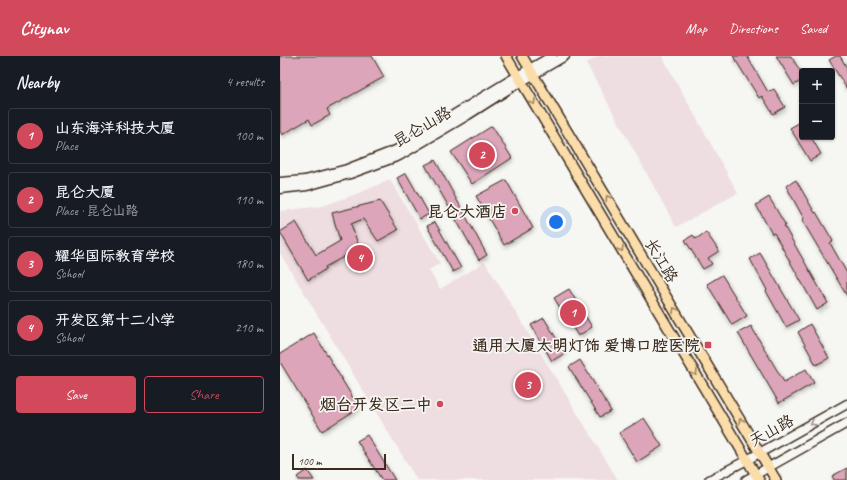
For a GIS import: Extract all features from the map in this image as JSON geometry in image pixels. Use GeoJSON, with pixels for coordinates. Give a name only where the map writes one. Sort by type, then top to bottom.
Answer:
{"type":"FeatureCollection","features":[{"type":"Feature","properties":{"kind":"main road","name":"长江路"},"geometry":{"type":"LineString","coordinates":[[506,56],[757,477]]}},
{"type":"Feature","properties":{"kind":"main road","name":"长江路"},"geometry":{"type":"LineString","coordinates":[[522,56],[776,480]]}},
{"type":"Feature","properties":{"kind":"street","name":"昆仑山路"},"geometry":{"type":"LineString","coordinates":[[532,72],[552,56]]}},
{"type":"Feature","properties":{"kind":"street","name":"昆仑山路"},"geometry":{"type":"LineString","coordinates":[[280,182],[305,180],[347,168],[396,150],[519,79],[565,56]]}},
{"type":"Feature","properties":{"kind":"street","name":"昆仑山路"},"geometry":{"type":"LineString","coordinates":[[280,189],[307,186],[350,174],[399,156],[519,79]]}},
{"type":"Feature","properties":{"kind":"street","name":"天山路"},"geometry":{"type":"LineString","coordinates":[[709,480],[847,404]]}},
{"type":"Feature","properties":{"kind":"street","name":"天山路"},"geometry":{"type":"LineString","coordinates":[[746,480],[757,477],[768,467],[847,423]]}},
{"type":"Feature","properties":{"kind":"shaded area"},"geometry":{"type":"Polygon","coordinates":[[[599,56],[662,56],[738,193],[676,227],[586,63],[599,56]]]}},
{"type":"Feature","properties":{"kind":"shaded area"},"geometry":{"type":"Polygon","coordinates":[[[390,180],[440,263],[429,270],[440,289],[485,262],[618,480],[417,480],[280,253],[280,211],[323,206],[390,180]]]}},
{"type":"Feature","properties":{"kind":"building"},"geometry":{"type":"Polygon","coordinates":[[[280,56],[372,56],[384,77],[327,109],[330,115],[312,125],[309,119],[282,135],[280,131],[280,56]]]}},
{"type":"Feature","properties":{"kind":"building"},"geometry":{"type":"Polygon","coordinates":[[[733,56],[747,56],[768,92],[774,89],[785,107],[773,114],[762,96],[759,98],[733,56]]]}},
{"type":"Feature","properties":{"kind":"building"},"geometry":{"type":"Polygon","coordinates":[[[776,56],[791,56],[799,69],[799,82],[794,85],[776,56]]]}},
{"type":"Feature","properties":{"kind":"building"},"geometry":{"type":"Polygon","coordinates":[[[836,56],[840,56],[847,68],[847,89],[835,68],[829,60],[836,56]]]}},
{"type":"Feature","properties":{"kind":"building"},"geometry":{"type":"Polygon","coordinates":[[[799,123],[799,140],[813,140],[821,154],[810,161],[790,128],[799,123]]]}},
{"type":"Feature","properties":{"kind":"building"},"geometry":{"type":"Polygon","coordinates":[[[492,126],[512,158],[472,184],[451,152],[492,126]]]}},
{"type":"Feature","properties":{"kind":"building"},"geometry":{"type":"Polygon","coordinates":[[[435,160],[487,255],[479,260],[425,165],[435,160]]]}},
{"type":"Feature","properties":{"kind":"building"},"geometry":{"type":"Polygon","coordinates":[[[406,173],[429,214],[420,219],[397,178],[406,173]]]}},
{"type":"Feature","properties":{"kind":"building"},"geometry":{"type":"Polygon","coordinates":[[[506,180],[533,228],[504,245],[476,196],[506,180]]]}},
{"type":"Feature","properties":{"kind":"building"},"geometry":{"type":"Polygon","coordinates":[[[796,180],[833,241],[830,243],[847,273],[847,296],[802,220],[804,219],[786,186],[796,180]]]}},
{"type":"Feature","properties":{"kind":"building"},"geometry":{"type":"Polygon","coordinates":[[[769,197],[828,303],[817,310],[774,233],[772,234],[756,205],[769,197]]]}},
{"type":"Feature","properties":{"kind":"building"},"geometry":{"type":"Polygon","coordinates":[[[380,201],[398,230],[378,241],[363,219],[351,224],[361,253],[347,255],[325,267],[326,269],[308,280],[280,232],[296,222],[316,255],[340,241],[332,213],[380,201]]]}},
{"type":"Feature","properties":{"kind":"building"},"geometry":{"type":"Polygon","coordinates":[[[435,222],[461,268],[453,272],[427,226],[435,222]]]}},
{"type":"Feature","properties":{"kind":"building"},"geometry":{"type":"Polygon","coordinates":[[[706,232],[719,251],[708,258],[712,264],[703,269],[685,240],[693,235],[696,239],[706,232]]]}},
{"type":"Feature","properties":{"kind":"building"},"geometry":{"type":"Polygon","coordinates":[[[760,253],[799,320],[786,327],[750,259],[760,253]]]}},
{"type":"Feature","properties":{"kind":"building"},"geometry":{"type":"Polygon","coordinates":[[[722,275],[747,316],[732,325],[707,284],[722,275]]]}},
{"type":"Feature","properties":{"kind":"building"},"geometry":{"type":"Polygon","coordinates":[[[569,289],[592,327],[578,336],[554,298],[569,289]]]}},
{"type":"Feature","properties":{"kind":"building"},"geometry":{"type":"Polygon","coordinates":[[[544,318],[565,353],[552,361],[531,325],[544,318]]]}},
{"type":"Feature","properties":{"kind":"building"},"geometry":{"type":"Polygon","coordinates":[[[810,324],[829,358],[816,365],[798,332],[810,324]]]}},
{"type":"Feature","properties":{"kind":"building"},"geometry":{"type":"Polygon","coordinates":[[[751,326],[784,382],[806,369],[814,383],[779,403],[738,333],[751,326]]]}},
{"type":"Feature","properties":{"kind":"building"},"geometry":{"type":"Polygon","coordinates":[[[314,333],[359,408],[322,431],[280,362],[280,354],[314,333]]]}},
{"type":"Feature","properties":{"kind":"building"},"geometry":{"type":"Polygon","coordinates":[[[580,360],[611,411],[600,417],[569,367],[580,360]]]}},
{"type":"Feature","properties":{"kind":"building"},"geometry":{"type":"Polygon","coordinates":[[[644,418],[662,446],[637,462],[619,433],[644,418]]]}},
{"type":"Feature","properties":{"kind":"building"},"geometry":{"type":"Polygon","coordinates":[[[367,435],[395,480],[382,480],[357,441],[367,435]]]}},
{"type":"Feature","properties":{"kind":"building"},"geometry":{"type":"Polygon","coordinates":[[[847,468],[847,480],[834,480],[832,476],[847,468]]]}},
{"type":"Feature","properties":{"kind":"building"},"geometry":{"type":"Polygon","coordinates":[[[307,470],[314,480],[299,480],[297,477],[307,470]]]}},
{"type":"Feature","properties":{"kind":"place","name":"昆仑大厦"},"geometry":{"type":"Point","coordinates":[482,155]}},
{"type":"Feature","properties":{"kind":"place","name":"昆仑大酒店"},"geometry":{"type":"Point","coordinates":[515,211]}},
{"type":"Feature","properties":{"kind":"place","name":"开发区第十二小学"},"geometry":{"type":"Point","coordinates":[360,258]}},
{"type":"Feature","properties":{"kind":"place","name":"山东海洋科技大厦"},"geometry":{"type":"Point","coordinates":[573,313]}},
{"type":"Feature","properties":{"kind":"place","name":"通用大厦太明灯饰 爱博口腔医院"},"geometry":{"type":"Point","coordinates":[708,345]}},
{"type":"Feature","properties":{"kind":"place","name":"耀华国际教育学校"},"geometry":{"type":"Point","coordinates":[528,385]}},
{"type":"Feature","properties":{"kind":"place","name":"烟台开发区二中"},"geometry":{"type":"Point","coordinates":[440,404]}}]}
